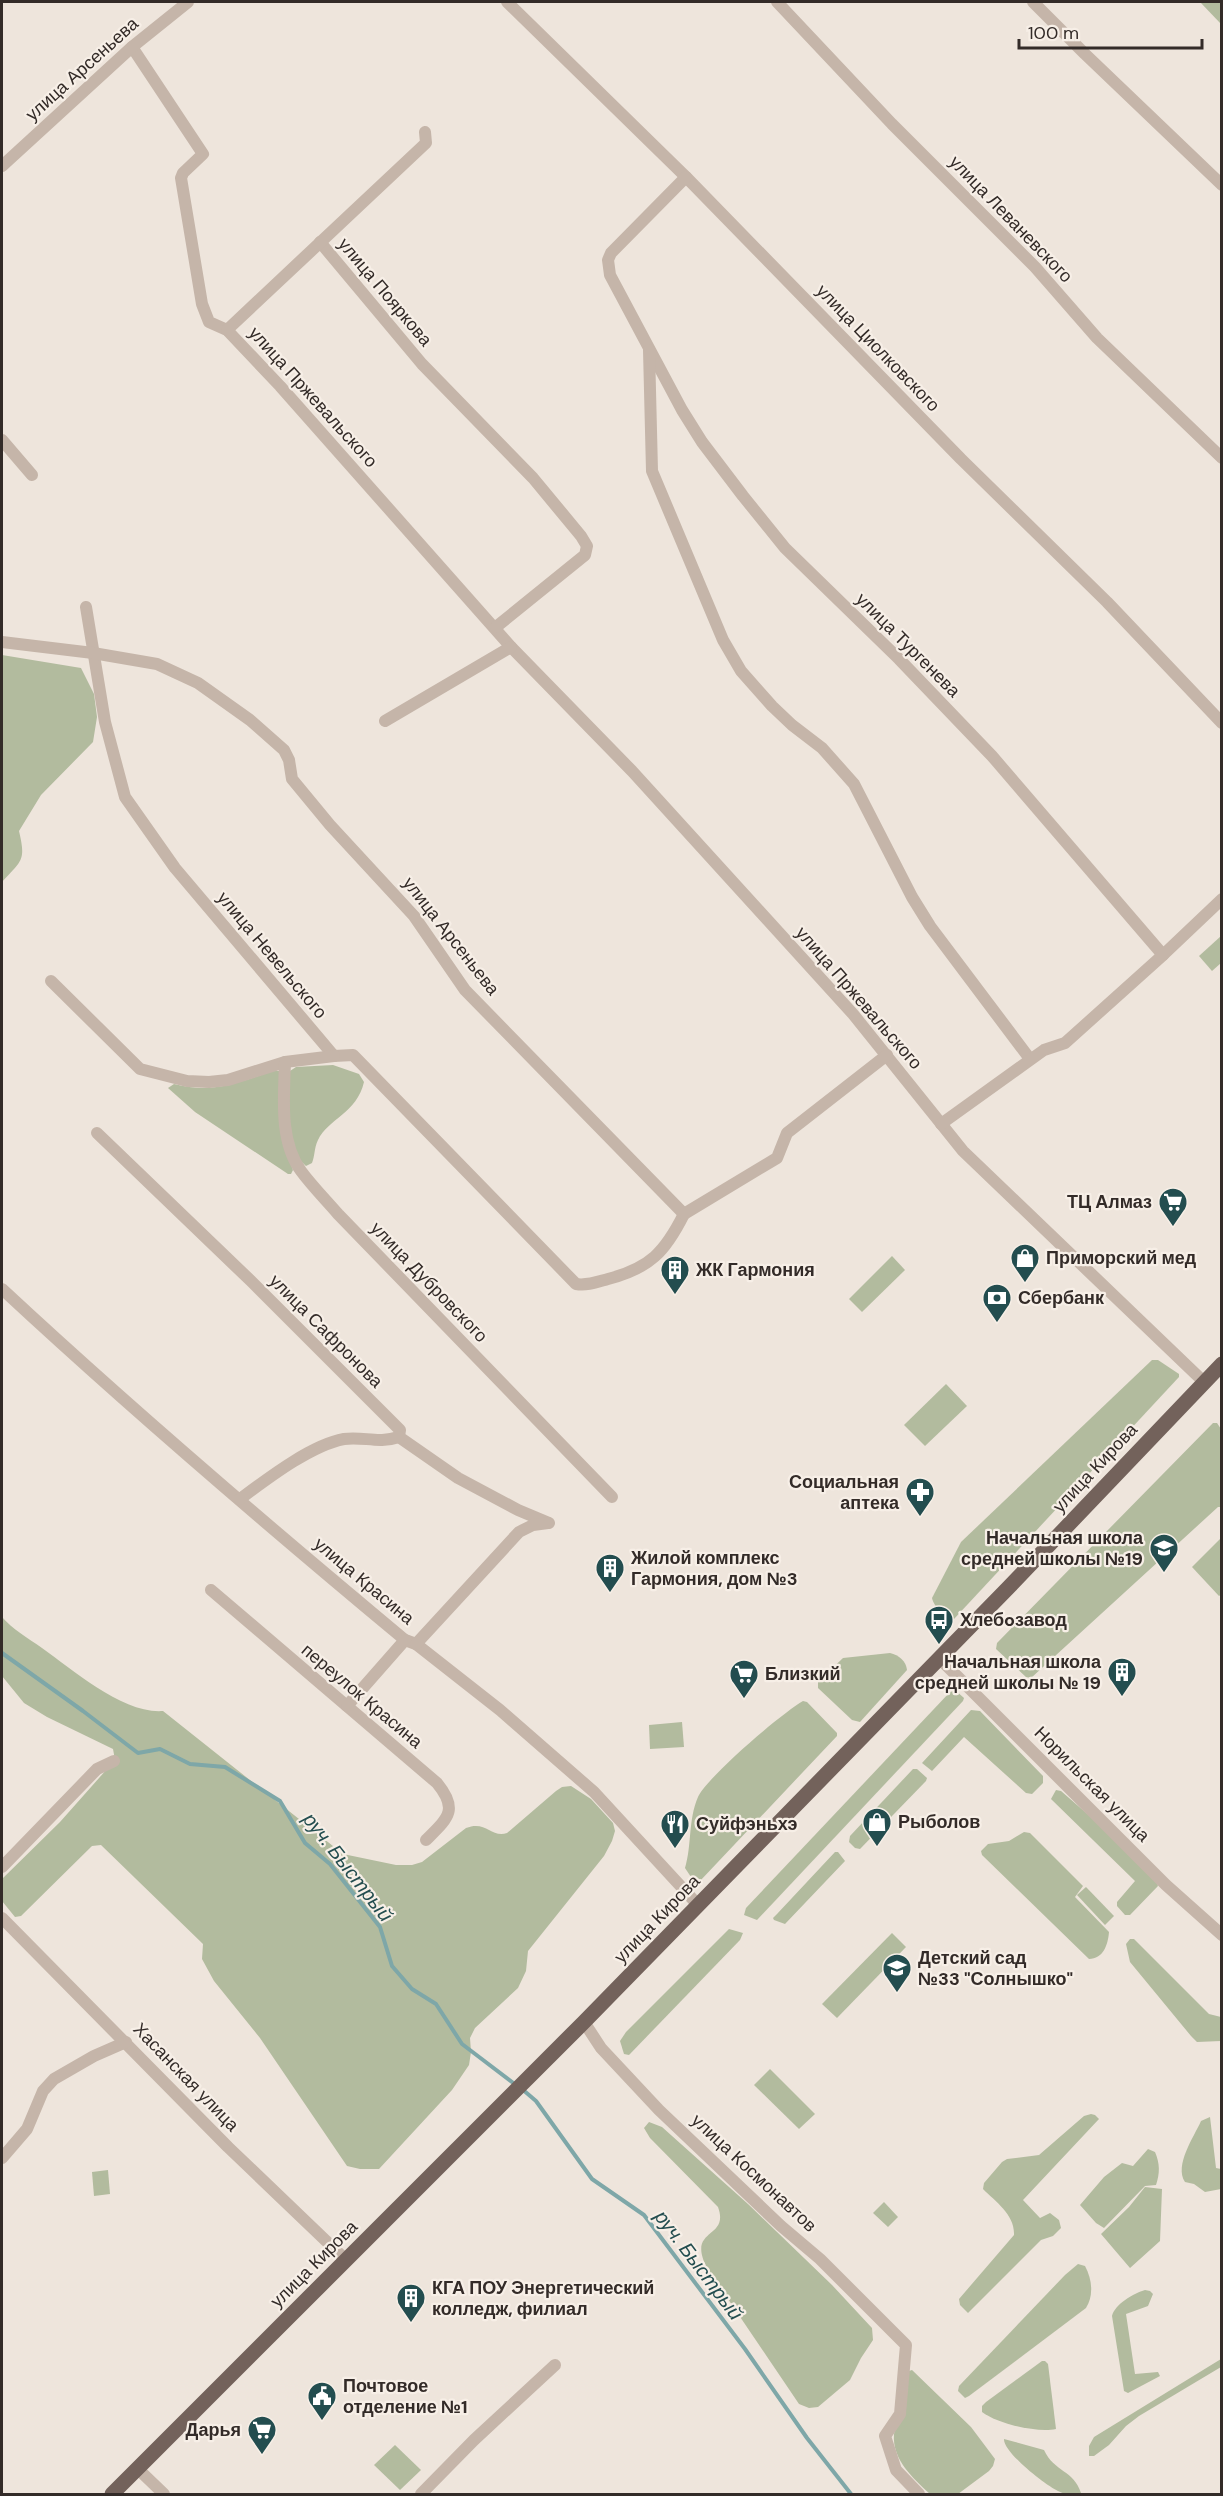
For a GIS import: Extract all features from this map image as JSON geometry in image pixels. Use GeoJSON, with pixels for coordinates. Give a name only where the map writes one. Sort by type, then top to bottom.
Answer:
{"type":"FeatureCollection","features":[{"type":"Feature","properties":{"kind":"main road","name":"улица Кирова"},"geometry":{"type":"LineString","coordinates":[[112,2494],[584,2022],[939,1658],[1221,1364]]}},
{"type":"Feature","properties":{"kind":"street","name":"улица Арсеньева"},"geometry":{"type":"LineString","coordinates":[[2,166],[132,47],[188,2]]}},
{"type":"Feature","properties":{"kind":"street","name":"улица Циолковского"},"geometry":{"type":"LineString","coordinates":[[507,2],[686,177],[961,459],[1107,603],[1221,723]]}},
{"type":"Feature","properties":{"kind":"street","name":"улица Леваневского"},"geometry":{"type":"LineString","coordinates":[[777,2],[892,124],[1035,267],[1097,338],[1221,458]]}},
{"type":"Feature","properties":{"kind":"street"},"geometry":{"type":"LineString","coordinates":[[1034,2],[1221,185]]}},
{"type":"Feature","properties":{"kind":"street","name":"улица Пржевальского"},"geometry":{"type":"LineString","coordinates":[[132,47],[203,154],[183,173],[182,185],[204,314],[209,322],[228,330],[350,463],[420,546],[496,627],[511,647],[632,771],[887,1055],[941,1124],[990,1179],[1204,1382]]}},
{"type":"Feature","properties":{"kind":"street","name":"улица Пояркова"},"geometry":{"type":"LineString","coordinates":[[228,330],[426,143],[425,132]]}},
{"type":"Feature","properties":{"kind":"street","name":"улица Тургенева"},"geometry":{"type":"LineString","coordinates":[[686,177],[611,253],[608,260],[610,275],[682,410],[702,442],[785,548],[992,756],[1163,955]]}},
{"type":"Feature","properties":{"kind":"street","name":"улица Пояркова"},"geometry":{"type":"LineString","coordinates":[[320,242],[422,364],[533,478],[581,536],[586,546],[585,555],[496,627]]}},
{"type":"Feature","properties":{"kind":"street"},"geometry":{"type":"LineString","coordinates":[[649,346],[652,471],[723,640],[741,672],[792,725],[822,748],[854,784],[902,879],[930,926],[1030,1059]]}},
{"type":"Feature","properties":{"kind":"street"},"geometry":{"type":"LineString","coordinates":[[2,440],[32,475]]}},
{"type":"Feature","properties":{"kind":"street"},"geometry":{"type":"LineString","coordinates":[[2,642],[93,653],[86,606]]}},
{"type":"Feature","properties":{"kind":"street"},"geometry":{"type":"LineString","coordinates":[[385,721],[511,647]]}},
{"type":"Feature","properties":{"kind":"street","name":"улица Арсеньева"},"geometry":{"type":"LineString","coordinates":[[93,653],[157,664],[198,683],[250,720],[284,750],[292,779],[330,825],[414,916],[465,990],[684,1214]]}},
{"type":"Feature","properties":{"kind":"street","name":"улица Невельского"},"geometry":{"type":"LineString","coordinates":[[93,653],[107,731],[125,797],[175,868],[334,1056]]}},
{"type":"Feature","properties":{"kind":"street"},"geometry":{"type":"LineString","coordinates":[[941,1124],[1030,1059],[1044,1050],[1065,1043],[1163,955],[1221,899]]}},
{"type":"Feature","properties":{"kind":"street"},"geometry":{"type":"LineString","coordinates":[[51,981],[140,1069],[187,1081],[228,1080],[285,1062],[353,1056],[576,1284],[592,1284],[645,1266],[667,1245],[684,1214],[777,1158],[787,1133],[887,1055]]}},
{"type":"Feature","properties":{"kind":"street","name":"улица Дубровского"},"geometry":{"type":"LineString","coordinates":[[285,1062],[284,1106],[289,1148],[300,1170],[338,1214],[612,1497]]}},
{"type":"Feature","properties":{"kind":"street","name":"улица Сафронова"},"geometry":{"type":"LineString","coordinates":[[97,1133],[252,1282],[400,1430],[399,1437],[458,1478],[518,1510],[549,1523],[519,1532],[410,1642]]}},
{"type":"Feature","properties":{"kind":"street","name":"улица Красина"},"geometry":{"type":"LineString","coordinates":[[2,1289],[117,1395],[410,1642],[500,1710],[594,1792],[698,1905]]}},
{"type":"Feature","properties":{"kind":"street"},"geometry":{"type":"LineString","coordinates":[[240,1499],[273,1475],[329,1444],[347,1439],[380,1442],[399,1437]]}},
{"type":"Feature","properties":{"kind":"street","name":"переулок Красина"},"geometry":{"type":"LineString","coordinates":[[211,1590],[437,1783],[447,1795],[450,1806],[448,1818],[426,1840]]}},
{"type":"Feature","properties":{"kind":"street"},"geometry":{"type":"LineString","coordinates":[[347,1706],[410,1642]]}},
{"type":"Feature","properties":{"kind":"street","name":"Норильская улица"},"geometry":{"type":"LineString","coordinates":[[939,1658],[1166,1885],[1221,1935]]}},
{"type":"Feature","properties":{"kind":"street"},"geometry":{"type":"LineString","coordinates":[[2,1867],[97,1769],[114,1761]]}},
{"type":"Feature","properties":{"kind":"street","name":"Хасанская улица"},"geometry":{"type":"LineString","coordinates":[[2,1918],[228,2146],[346,2260]]}},
{"type":"Feature","properties":{"kind":"street","name":"улица Космонавтов"},"geometry":{"type":"LineString","coordinates":[[584,2022],[601,2048],[654,2104],[781,2226],[820,2259],[906,2345],[900,2414],[885,2436],[896,2470],[919,2494]]}},
{"type":"Feature","properties":{"kind":"street"},"geometry":{"type":"LineString","coordinates":[[2,2158],[27,2129],[43,2091],[54,2079],[94,2056],[126,2042]]}},
{"type":"Feature","properties":{"kind":"street"},"geometry":{"type":"LineString","coordinates":[[421,2494],[474,2440],[555,2366]]}},
{"type":"Feature","properties":{"kind":"street"},"geometry":{"type":"LineString","coordinates":[[138,2469],[164,2494]]}},
{"type":"Feature","properties":{"kind":"green space"},"geometry":{"type":"Polygon","coordinates":[[[1200,2],[1221,2],[1221,24],[1200,2]]]}},
{"type":"Feature","properties":{"kind":"green space"},"geometry":{"type":"Polygon","coordinates":[[[2,655],[81,668],[94,694],[97,717],[93,742],[41,795],[19,831],[21,860],[2,882],[2,655]]]}},
{"type":"Feature","properties":{"kind":"green space"},"geometry":{"type":"Polygon","coordinates":[[[1221,936],[1221,963],[1212,971],[1199,956],[1221,936]]]}},
{"type":"Feature","properties":{"kind":"green space"},"geometry":{"type":"Polygon","coordinates":[[[333,1065],[359,1074],[364,1082],[355,1101],[323,1133],[317,1143],[312,1163],[306,1166],[294,1148],[291,1135],[290,1071],[296,1067],[333,1065]]]}},
{"type":"Feature","properties":{"kind":"green space"},"geometry":{"type":"Polygon","coordinates":[[[279,1071],[285,1150],[293,1170],[291,1174],[195,1112],[168,1088],[174,1084],[201,1088],[225,1086],[279,1071]]]}},
{"type":"Feature","properties":{"kind":"green space"},"geometry":{"type":"Polygon","coordinates":[[[892,1256],[905,1270],[862,1312],[849,1299],[892,1256]]]}},
{"type":"Feature","properties":{"kind":"green space"},"geometry":{"type":"Polygon","coordinates":[[[1152,1360],[1158,1360],[1179,1374],[1179,1377],[954,1619],[940,1612],[932,1598],[961,1542],[1152,1360]]]}},
{"type":"Feature","properties":{"kind":"green space"},"geometry":{"type":"Polygon","coordinates":[[[946,1384],[967,1406],[925,1446],[904,1425],[946,1384]]]}},
{"type":"Feature","properties":{"kind":"green space"},"geometry":{"type":"Polygon","coordinates":[[[1213,1423],[1217,1423],[1221,1429],[1221,1507],[1218,1507],[1031,1678],[1026,1677],[996,1649],[997,1643],[1213,1423]]]}},
{"type":"Feature","properties":{"kind":"green space"},"geometry":{"type":"Polygon","coordinates":[[[1221,1538],[1222,1594],[1219,1596],[1192,1567],[1221,1538]]]}},
{"type":"Feature","properties":{"kind":"green space"},"geometry":{"type":"Polygon","coordinates":[[[2,1617],[10,1626],[99,1689],[132,1706],[163,1711],[343,1854],[396,1865],[412,1865],[422,1862],[466,1828],[479,1826],[501,1834],[507,1833],[562,1787],[571,1786],[591,1799],[613,1823],[615,1831],[604,1856],[528,1951],[526,1971],[518,1988],[475,2028],[470,2038],[469,2065],[452,2090],[379,2169],[347,2166],[260,2038],[214,1981],[202,1959],[203,1944],[101,1845],[92,1846],[21,1916],[15,1917],[2,1901],[2,1879],[60,1822],[115,1760],[113,1749],[47,1717],[24,1703],[2,1676],[2,1617]]]}},
{"type":"Feature","properties":{"kind":"green space"},"geometry":{"type":"Polygon","coordinates":[[[890,1653],[902,1659],[907,1670],[860,1722],[852,1720],[818,1688],[818,1682],[843,1658],[890,1653]]]}},
{"type":"Feature","properties":{"kind":"green space"},"geometry":{"type":"Polygon","coordinates":[[[955,1690],[964,1698],[963,1701],[757,1920],[744,1915],[746,1908],[950,1692],[955,1690]]]}},
{"type":"Feature","properties":{"kind":"green space"},"geometry":{"type":"Polygon","coordinates":[[[803,1701],[807,1702],[837,1733],[837,1736],[700,1881],[693,1880],[685,1868],[698,1797],[715,1775],[746,1746],[803,1701]]]}},
{"type":"Feature","properties":{"kind":"green space"},"geometry":{"type":"Polygon","coordinates":[[[971,1710],[980,1711],[1043,1776],[1043,1783],[1032,1794],[1026,1793],[964,1737],[932,1771],[922,1763],[971,1710]]]}},
{"type":"Feature","properties":{"kind":"green space"},"geometry":{"type":"Polygon","coordinates":[[[682,1722],[684,1747],[650,1749],[649,1725],[682,1722]]]}},
{"type":"Feature","properties":{"kind":"green space"},"geometry":{"type":"Polygon","coordinates":[[[913,1769],[917,1769],[927,1778],[926,1781],[860,1849],[855,1848],[849,1842],[850,1836],[913,1769]]]}},
{"type":"Feature","properties":{"kind":"green space"},"geometry":{"type":"Polygon","coordinates":[[[1056,1790],[1061,1791],[1100,1825],[1157,1883],[1158,1886],[1130,1915],[1125,1915],[1117,1906],[1117,1902],[1135,1881],[1051,1799],[1056,1790]]]}},
{"type":"Feature","properties":{"kind":"green space"},"geometry":{"type":"Polygon","coordinates":[[[1024,1832],[1030,1833],[1083,1886],[1075,1897],[1109,1932],[1106,1946],[1098,1957],[1089,1959],[982,1855],[981,1851],[988,1844],[1009,1841],[1024,1832]]]}},
{"type":"Feature","properties":{"kind":"green space"},"geometry":{"type":"Polygon","coordinates":[[[835,1852],[838,1852],[845,1861],[785,1924],[774,1920],[773,1918],[835,1852]]]}},
{"type":"Feature","properties":{"kind":"green space"},"geometry":{"type":"Polygon","coordinates":[[[1086,1887],[1114,1916],[1105,1925],[1077,1895],[1086,1887]]]}},
{"type":"Feature","properties":{"kind":"green space"},"geometry":{"type":"Polygon","coordinates":[[[729,1929],[743,1933],[740,1940],[629,2055],[624,2054],[620,2041],[626,2032],[729,1929]]]}},
{"type":"Feature","properties":{"kind":"green space"},"geometry":{"type":"Polygon","coordinates":[[[892,1933],[906,1947],[837,2018],[822,2004],[892,1933]]]}},
{"type":"Feature","properties":{"kind":"green space"},"geometry":{"type":"Polygon","coordinates":[[[1130,1939],[1134,1939],[1209,2014],[1221,2017],[1221,2041],[1197,2042],[1191,2036],[1130,1962],[1126,1944],[1130,1939]]]}},
{"type":"Feature","properties":{"kind":"green space"},"geometry":{"type":"Polygon","coordinates":[[[770,2069],[815,2114],[799,2129],[754,2085],[770,2069]]]}},
{"type":"Feature","properties":{"kind":"green space"},"geometry":{"type":"Polygon","coordinates":[[[1091,2114],[1099,2119],[1023,2200],[1040,2218],[1050,2213],[1059,2220],[1061,2228],[1053,2236],[1041,2240],[968,2313],[960,2305],[959,2299],[1014,2235],[1008,2215],[983,2189],[984,2183],[1002,2162],[1007,2159],[1039,2155],[1084,2116],[1091,2114]]]}},
{"type":"Feature","properties":{"kind":"green space"},"geometry":{"type":"Polygon","coordinates":[[[1210,2117],[1216,2168],[1221,2169],[1221,2189],[1205,2192],[1194,2184],[1185,2182],[1182,2168],[1186,2151],[1201,2121],[1210,2117]]]}},
{"type":"Feature","properties":{"kind":"green space"},"geometry":{"type":"Polygon","coordinates":[[[649,2122],[662,2127],[748,2204],[832,2285],[872,2328],[873,2340],[850,2380],[818,2407],[809,2408],[799,2404],[707,2268],[702,2255],[702,2246],[704,2239],[718,2225],[720,2217],[718,2207],[650,2138],[644,2128],[649,2122]]]}},
{"type":"Feature","properties":{"kind":"green space"},"geometry":{"type":"Polygon","coordinates":[[[1148,2149],[1155,2152],[1158,2161],[1159,2172],[1156,2185],[1145,2186],[1104,2228],[1096,2223],[1080,2205],[1104,2177],[1122,2163],[1133,2166],[1148,2149]]]}},
{"type":"Feature","properties":{"kind":"green space"},"geometry":{"type":"Polygon","coordinates":[[[108,2170],[110,2194],[94,2196],[92,2172],[108,2170]]]}},
{"type":"Feature","properties":{"kind":"green space"},"geometry":{"type":"Polygon","coordinates":[[[1145,2187],[1162,2189],[1160,2241],[1130,2268],[1101,2234],[1129,2207],[1145,2187]]]}},
{"type":"Feature","properties":{"kind":"green space"},"geometry":{"type":"Polygon","coordinates":[[[884,2202],[898,2217],[888,2227],[873,2213],[884,2202]]]}},
{"type":"Feature","properties":{"kind":"green space"},"geometry":{"type":"Polygon","coordinates":[[[1078,2264],[1085,2266],[1091,2282],[1090,2298],[1086,2308],[965,2398],[958,2391],[959,2386],[1078,2264]]]}},
{"type":"Feature","properties":{"kind":"green space"},"geometry":{"type":"Polygon","coordinates":[[[1145,2290],[1153,2294],[1148,2306],[1126,2314],[1135,2374],[1158,2372],[1160,2376],[1128,2393],[1124,2391],[1112,2316],[1117,2307],[1145,2290]]]}},
{"type":"Feature","properties":{"kind":"green space"},"geometry":{"type":"Polygon","coordinates":[[[1221,2359],[1221,2367],[1139,2416],[1126,2426],[1109,2445],[1094,2456],[1089,2456],[1089,2446],[1094,2437],[1221,2359]]]}},
{"type":"Feature","properties":{"kind":"green space"},"geometry":{"type":"Polygon","coordinates":[[[1042,2361],[1048,2364],[1056,2429],[1039,2430],[1018,2426],[982,2412],[982,2406],[986,2402],[1042,2361]]]}},
{"type":"Feature","properties":{"kind":"green space"},"geometry":{"type":"Polygon","coordinates":[[[912,2370],[971,2427],[995,2459],[989,2471],[958,2494],[930,2494],[905,2468],[896,2452],[894,2434],[909,2371],[912,2370]]]}},
{"type":"Feature","properties":{"kind":"green space"},"geometry":{"type":"Polygon","coordinates":[[[1004,2439],[1044,2450],[1053,2463],[1074,2480],[1081,2493],[1072,2495],[1052,2488],[1017,2460],[1004,2439]]]}},
{"type":"Feature","properties":{"kind":"green space"},"geometry":{"type":"Polygon","coordinates":[[[395,2445],[421,2470],[400,2490],[374,2465],[395,2445]]]}},
{"type":"Feature","properties":{"kind":"waterway","name":"руч. Быстрый"},"geometry":{"type":"LineString","coordinates":[[2,1653],[138,1753],[160,1749],[190,1764],[225,1767],[280,1801],[305,1843],[330,1864],[380,1927],[392,1966],[412,1989],[436,2004],[462,2044],[516,2085]]}},
{"type":"Feature","properties":{"kind":"waterway","name":"руч. Быстрый"},"geometry":{"type":"LineString","coordinates":[[522,2089],[536,2101],[592,2179],[644,2215],[745,2349],[807,2438],[851,2494]]}},
{"type":"Feature","properties":{"kind":"place","name":"ТЦ Алмаз"},"geometry":{"type":"Point","coordinates":[1173,1228]}},
{"type":"Feature","properties":{"kind":"place","name":"Приморский мед"},"geometry":{"type":"Point","coordinates":[1025,1284]}},
{"type":"Feature","properties":{"kind":"place","name":"ЖК Гармония"},"geometry":{"type":"Point","coordinates":[675,1296]}},
{"type":"Feature","properties":{"kind":"place","name":"Сбербанк"},"geometry":{"type":"Point","coordinates":[997,1324]}},
{"type":"Feature","properties":{"kind":"place","name":"Социальная аптека"},"geometry":{"type":"Point","coordinates":[920,1518]}},
{"type":"Feature","properties":{"kind":"place","name":"Начальная школа средней школы №19"},"geometry":{"type":"Point","coordinates":[1164,1574]}},
{"type":"Feature","properties":{"kind":"place","name":"Жилой комплекс Гармония, дом №3"},"geometry":{"type":"Point","coordinates":[610,1594]}},
{"type":"Feature","properties":{"kind":"place","name":"Хлебoзавод"},"geometry":{"type":"Point","coordinates":[939,1646]}},
{"type":"Feature","properties":{"kind":"place","name":"Начальная школа средней школы № 19"},"geometry":{"type":"Point","coordinates":[1122,1698]}},
{"type":"Feature","properties":{"kind":"place","name":"Близкий"},"geometry":{"type":"Point","coordinates":[744,1700]}},
{"type":"Feature","properties":{"kind":"place","name":"Рыболов"},"geometry":{"type":"Point","coordinates":[877,1848]}},
{"type":"Feature","properties":{"kind":"place","name":"Суйфэньхэ"},"geometry":{"type":"Point","coordinates":[675,1850]}},
{"type":"Feature","properties":{"kind":"place","name":"Детский сад №33 \"Солнышко\""},"geometry":{"type":"Point","coordinates":[897,1994]}},
{"type":"Feature","properties":{"kind":"place","name":"КГА ПОУ Энергетический колледж, филиал"},"geometry":{"type":"Point","coordinates":[411,2324]}},
{"type":"Feature","properties":{"kind":"place","name":"Почтовое отделение №1"},"geometry":{"type":"Point","coordinates":[322,2422]}},
{"type":"Feature","properties":{"kind":"place","name":"Дарья"},"geometry":{"type":"Point","coordinates":[262,2456]}}]}
